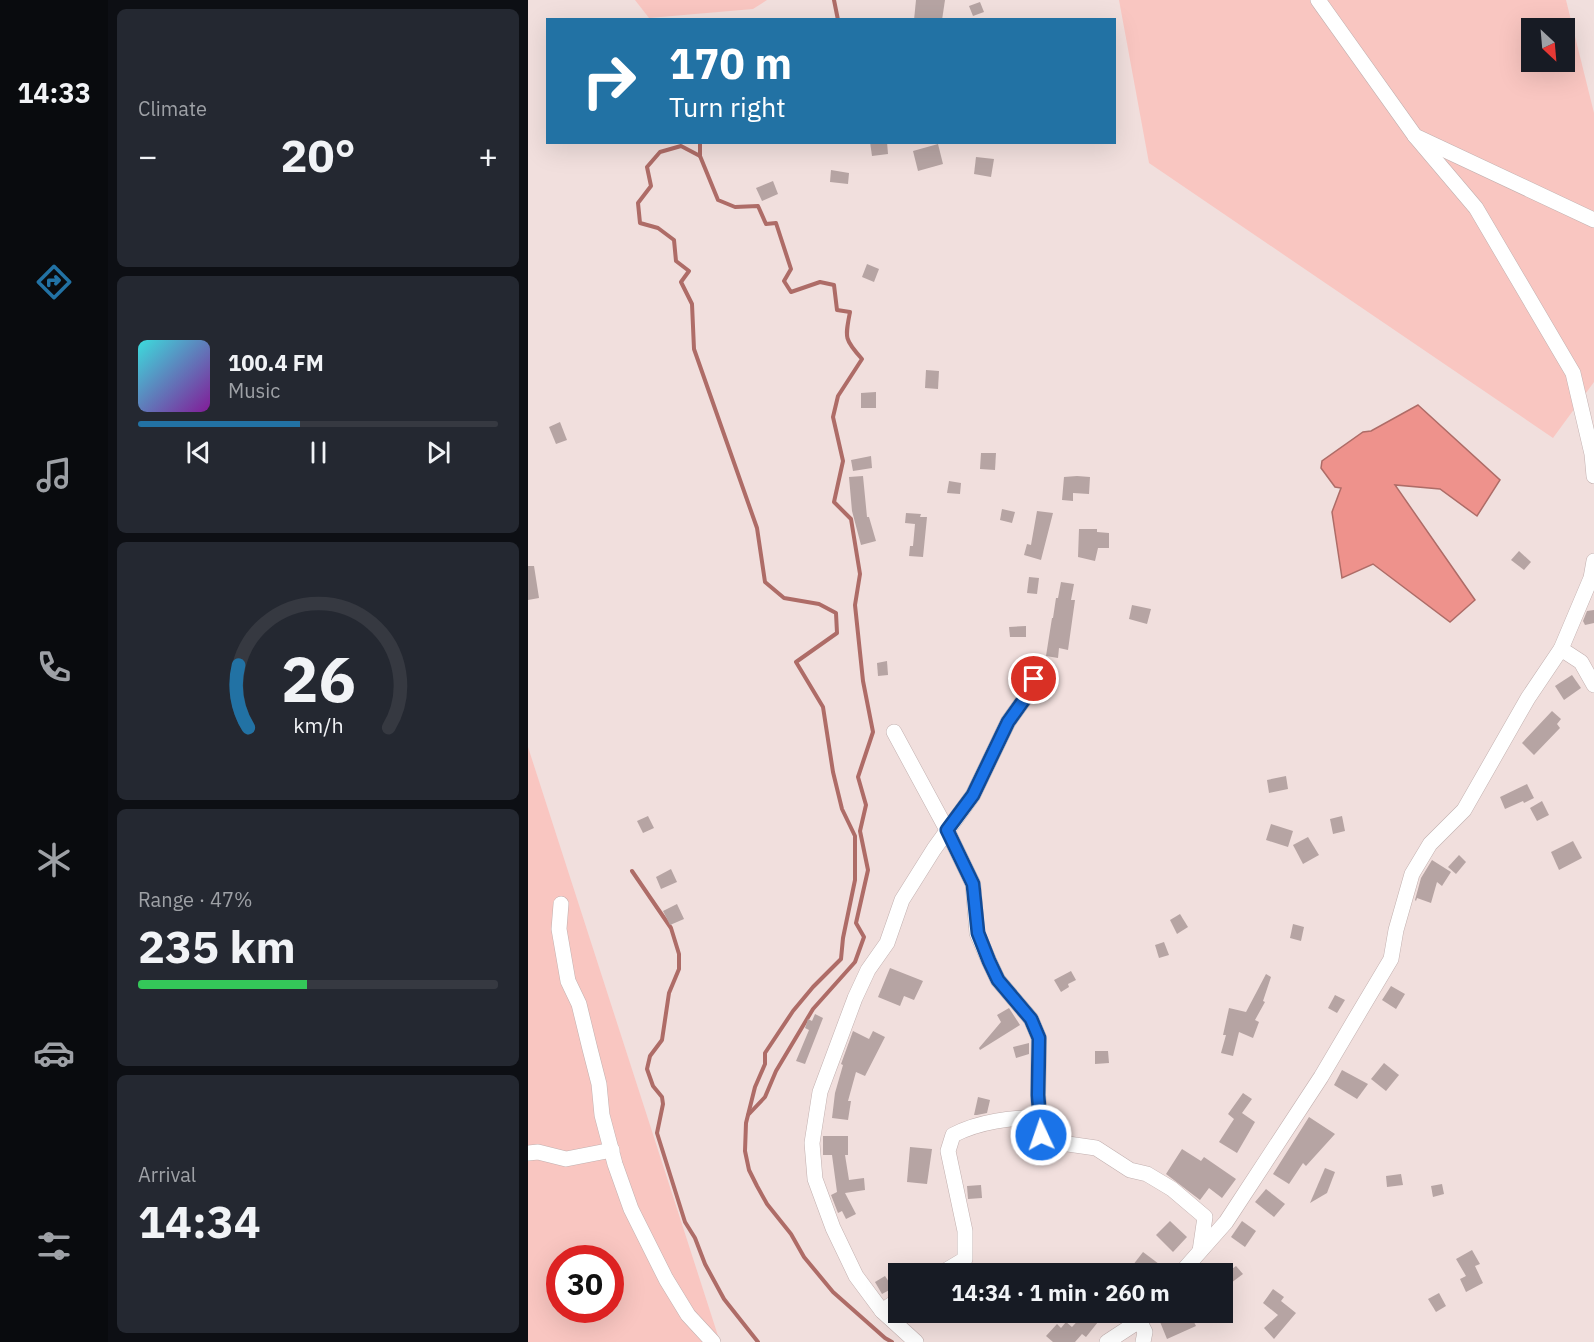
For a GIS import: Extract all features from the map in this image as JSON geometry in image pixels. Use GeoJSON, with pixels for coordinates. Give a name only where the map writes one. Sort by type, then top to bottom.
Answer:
{"type":"FeatureCollection","features":[{"type":"Feature","properties":{"kind":"street"},"geometry":{"type":"LineString","coordinates":[[1318,0],[1414,136],[1476,208],[1573,373],[1592,454],[1594,476]]}},
{"type":"Feature","properties":{"kind":"street"},"geometry":{"type":"LineString","coordinates":[[1414,136],[1594,220]]}},
{"type":"Feature","properties":{"kind":"street"},"geometry":{"type":"LineString","coordinates":[[1190,1263],[1226,1222],[1355,1020],[1390,959],[1412,874],[1430,844],[1464,810],[1528,698],[1561,649],[1591,578],[1594,561]]}},
{"type":"Feature","properties":{"kind":"street"},"geometry":{"type":"LineString","coordinates":[[1561,649],[1581,662],[1594,685]]}},
{"type":"Feature","properties":{"kind":"street"},"geometry":{"type":"LineString","coordinates":[[916,1342],[882,1311],[856,1276],[833,1228],[815,1179],[812,1143],[820,1092],[855,998],[868,970],[887,943],[902,900],[947,830],[973,795],[1008,722],[1028,694],[1034,679]]}},
{"type":"Feature","properties":{"kind":"street"},"geometry":{"type":"LineString","coordinates":[[894,732],[947,830],[973,884],[978,933],[998,980],[1031,1019],[1039,1038],[1038,1095],[1041,1135],[1068,1144],[1096,1148],[1130,1170],[1147,1174],[1172,1190],[1205,1217],[1200,1253]]}},
{"type":"Feature","properties":{"kind":"street"},"geometry":{"type":"LineString","coordinates":[[561,904],[560,929],[568,981],[579,1004],[599,1084],[602,1115],[632,1209],[651,1252],[688,1315],[713,1342]]}},
{"type":"Feature","properties":{"kind":"street"},"geometry":{"type":"LineString","coordinates":[[958,1263],[965,1259],[964,1231],[948,1151],[953,1135],[970,1126],[1017,1118],[1040,1117]]}},
{"type":"Feature","properties":{"kind":"street"},"geometry":{"type":"LineString","coordinates":[[528,1153],[538,1152],[566,1159],[612,1150]]}},
{"type":"Feature","properties":{"kind":"street"},"geometry":{"type":"LineString","coordinates":[[882,1311],[888,1307]]}},
{"type":"Feature","properties":{"kind":"street"},"geometry":{"type":"LineString","coordinates":[[1107,1342],[1133,1323]]}},
{"type":"Feature","properties":{"kind":"street"},"geometry":{"type":"LineString","coordinates":[[1143,1323],[1145,1332],[1143,1342]]}},
{"type":"Feature","properties":{"kind":"shaded area"},"geometry":{"type":"Polygon","coordinates":[[[635,0],[767,0],[753,9],[649,18],[635,0]]]}},
{"type":"Feature","properties":{"kind":"shaded area"},"geometry":{"type":"Polygon","coordinates":[[[1119,0],[1566,0],[1570,18],[1521,18],[1521,72],[1575,72],[1575,36],[1594,113],[1594,382],[1553,438],[1149,163],[1119,0]]]}},
{"type":"Feature","properties":{"kind":"shaded area"},"geometry":{"type":"Polygon","coordinates":[[[1418,405],[1500,480],[1477,516],[1440,489],[1395,485],[1475,600],[1450,622],[1373,564],[1342,578],[1332,512],[1341,488],[1335,487],[1321,468],[1322,461],[1363,432],[1371,431],[1418,405]]]}},
{"type":"Feature","properties":{"kind":"shaded area"},"geometry":{"type":"Polygon","coordinates":[[[528,747],[720,1342],[528,1342],[528,747]]]}},
{"type":"Feature","properties":{"kind":"building"},"geometry":{"type":"Polygon","coordinates":[[[916,0],[945,0],[942,18],[914,18],[916,0]]]}},
{"type":"Feature","properties":{"kind":"building"},"geometry":{"type":"Polygon","coordinates":[[[980,2],[984,12],[973,16],[969,6],[980,2]]]}},
{"type":"Feature","properties":{"kind":"building"},"geometry":{"type":"Polygon","coordinates":[[[870,144],[887,144],[888,154],[872,156],[870,144]]]}},
{"type":"Feature","properties":{"kind":"building"},"geometry":{"type":"Polygon","coordinates":[[[938,144],[943,164],[918,171],[913,151],[938,144]]]}},
{"type":"Feature","properties":{"kind":"building"},"geometry":{"type":"Polygon","coordinates":[[[976,157],[994,159],[991,177],[974,174],[976,157]]]}},
{"type":"Feature","properties":{"kind":"building"},"geometry":{"type":"Polygon","coordinates":[[[831,170],[849,173],[848,184],[830,182],[831,170]]]}},
{"type":"Feature","properties":{"kind":"building"},"geometry":{"type":"Polygon","coordinates":[[[773,181],[778,194],[762,201],[756,188],[773,181]]]}},
{"type":"Feature","properties":{"kind":"building"},"geometry":{"type":"Polygon","coordinates":[[[867,264],[879,269],[874,282],[862,277],[867,264]]]}},
{"type":"Feature","properties":{"kind":"building"},"geometry":{"type":"Polygon","coordinates":[[[926,370],[939,371],[938,389],[925,388],[926,370]]]}},
{"type":"Feature","properties":{"kind":"building"},"geometry":{"type":"Polygon","coordinates":[[[876,392],[876,408],[861,408],[861,393],[876,392]]]}},
{"type":"Feature","properties":{"kind":"building"},"geometry":{"type":"Polygon","coordinates":[[[560,422],[567,440],[556,444],[549,427],[560,422]]]}},
{"type":"Feature","properties":{"kind":"building"},"geometry":{"type":"Polygon","coordinates":[[[981,453],[996,453],[995,470],[980,469],[981,453]]]}},
{"type":"Feature","properties":{"kind":"building"},"geometry":{"type":"Polygon","coordinates":[[[871,456],[872,468],[853,471],[851,460],[871,456]]]}},
{"type":"Feature","properties":{"kind":"building"},"geometry":{"type":"Polygon","coordinates":[[[863,476],[867,517],[869,517],[876,541],[861,545],[852,511],[849,477],[863,476]]]}},
{"type":"Feature","properties":{"kind":"building"},"geometry":{"type":"Polygon","coordinates":[[[1064,477],[1090,477],[1089,494],[1073,493],[1073,501],[1062,500],[1064,477]]]}},
{"type":"Feature","properties":{"kind":"building"},"geometry":{"type":"Polygon","coordinates":[[[949,481],[961,483],[960,494],[947,493],[949,481]]]}},
{"type":"Feature","properties":{"kind":"building"},"geometry":{"type":"Polygon","coordinates":[[[1002,509],[1015,512],[1012,523],[1000,520],[1002,509]]]}},
{"type":"Feature","properties":{"kind":"building"},"geometry":{"type":"Polygon","coordinates":[[[1037,511],[1053,513],[1041,560],[1024,555],[1027,544],[1031,545],[1037,511]]]}},
{"type":"Feature","properties":{"kind":"building"},"geometry":{"type":"Polygon","coordinates":[[[906,513],[921,514],[920,517],[927,517],[923,557],[909,556],[910,546],[913,546],[915,524],[905,523],[906,513]]]}},
{"type":"Feature","properties":{"kind":"building"},"geometry":{"type":"Polygon","coordinates":[[[1079,529],[1097,529],[1097,532],[1109,533],[1109,548],[1098,548],[1095,561],[1078,557],[1079,529]]]}},
{"type":"Feature","properties":{"kind":"building"},"geometry":{"type":"Polygon","coordinates":[[[1519,551],[1531,562],[1524,570],[1511,560],[1519,551]]]}},
{"type":"Feature","properties":{"kind":"building"},"geometry":{"type":"Polygon","coordinates":[[[528,566],[534,566],[539,598],[528,600],[528,566]]]}},
{"type":"Feature","properties":{"kind":"building"},"geometry":{"type":"Polygon","coordinates":[[[1029,577],[1039,578],[1037,594],[1027,593],[1029,577]]]}},
{"type":"Feature","properties":{"kind":"building"},"geometry":{"type":"Polygon","coordinates":[[[1061,582],[1074,584],[1071,600],[1075,600],[1068,650],[1059,648],[1058,658],[1046,656],[1061,582]]]}},
{"type":"Feature","properties":{"kind":"building"},"geometry":{"type":"Polygon","coordinates":[[[1132,605],[1151,609],[1147,624],[1129,619],[1132,605]]]}},
{"type":"Feature","properties":{"kind":"building"},"geometry":{"type":"Polygon","coordinates":[[[1594,610],[1594,623],[1585,625],[1583,621],[1587,611],[1594,610]]]}},
{"type":"Feature","properties":{"kind":"building"},"geometry":{"type":"Polygon","coordinates":[[[1026,626],[1026,637],[1010,637],[1009,627],[1026,626]]]}},
{"type":"Feature","properties":{"kind":"building"},"geometry":{"type":"Polygon","coordinates":[[[887,661],[888,675],[878,676],[877,663],[887,661]]]}},
{"type":"Feature","properties":{"kind":"building"},"geometry":{"type":"Polygon","coordinates":[[[1572,675],[1581,688],[1564,700],[1555,686],[1572,675]]]}},
{"type":"Feature","properties":{"kind":"building"},"geometry":{"type":"Polygon","coordinates":[[[1552,711],[1561,719],[1557,724],[1560,728],[1534,755],[1522,743],[1552,711]]]}},
{"type":"Feature","properties":{"kind":"building"},"geometry":{"type":"Polygon","coordinates":[[[1286,776],[1288,789],[1269,793],[1267,780],[1286,776]]]}},
{"type":"Feature","properties":{"kind":"building"},"geometry":{"type":"Polygon","coordinates":[[[1527,784],[1534,798],[1505,809],[1500,797],[1527,784]]]}},
{"type":"Feature","properties":{"kind":"building"},"geometry":{"type":"Polygon","coordinates":[[[1542,801],[1549,815],[1537,821],[1530,808],[1542,801]]]}},
{"type":"Feature","properties":{"kind":"building"},"geometry":{"type":"Polygon","coordinates":[[[648,816],[654,828],[643,833],[637,821],[648,816]]]}},
{"type":"Feature","properties":{"kind":"building"},"geometry":{"type":"Polygon","coordinates":[[[1342,816],[1345,831],[1333,834],[1330,819],[1342,816]]]}},
{"type":"Feature","properties":{"kind":"building"},"geometry":{"type":"Polygon","coordinates":[[[1271,824],[1293,831],[1288,847],[1266,840],[1271,824]]]}},
{"type":"Feature","properties":{"kind":"building"},"geometry":{"type":"Polygon","coordinates":[[[1308,837],[1319,855],[1303,864],[1293,845],[1308,837]]]}},
{"type":"Feature","properties":{"kind":"building"},"geometry":{"type":"Polygon","coordinates":[[[1573,841],[1582,858],[1559,870],[1551,852],[1573,841]]]}},
{"type":"Feature","properties":{"kind":"building"},"geometry":{"type":"Polygon","coordinates":[[[1459,855],[1466,862],[1456,874],[1448,867],[1459,855]]]}},
{"type":"Feature","properties":{"kind":"building"},"geometry":{"type":"Polygon","coordinates":[[[1432,860],[1451,872],[1442,886],[1437,882],[1431,903],[1417,898],[1416,901],[1421,878],[1432,860]]]}},
{"type":"Feature","properties":{"kind":"building"},"geometry":{"type":"Polygon","coordinates":[[[671,869],[677,882],[661,889],[656,877],[671,869]]]}},
{"type":"Feature","properties":{"kind":"building"},"geometry":{"type":"Polygon","coordinates":[[[677,904],[684,919],[670,925],[663,911],[677,904]]]}},
{"type":"Feature","properties":{"kind":"building"},"geometry":{"type":"Polygon","coordinates":[[[1180,914],[1188,927],[1177,934],[1170,920],[1180,914]]]}},
{"type":"Feature","properties":{"kind":"building"},"geometry":{"type":"Polygon","coordinates":[[[1293,924],[1304,927],[1301,941],[1290,938],[1293,924]]]}},
{"type":"Feature","properties":{"kind":"building"},"geometry":{"type":"Polygon","coordinates":[[[1164,942],[1169,955],[1159,958],[1155,945],[1164,942]]]}},
{"type":"Feature","properties":{"kind":"building"},"geometry":{"type":"Polygon","coordinates":[[[890,968],[923,981],[914,1000],[904,996],[900,1006],[878,997],[890,968]]]}},
{"type":"Feature","properties":{"kind":"building"},"geometry":{"type":"Polygon","coordinates":[[[1071,971],[1076,980],[1068,984],[1069,987],[1061,992],[1054,980],[1071,971]]]}},
{"type":"Feature","properties":{"kind":"building"},"geometry":{"type":"Polygon","coordinates":[[[1266,974],[1271,977],[1263,1001],[1265,1002],[1255,1020],[1259,1022],[1253,1038],[1239,1032],[1233,1056],[1221,1053],[1229,1008],[1246,1012],[1266,974]]]}},
{"type":"Feature","properties":{"kind":"building"},"geometry":{"type":"Polygon","coordinates":[[[1391,986],[1405,994],[1396,1009],[1382,1000],[1391,986]]]}},
{"type":"Feature","properties":{"kind":"building"},"geometry":{"type":"Polygon","coordinates":[[[1335,995],[1345,1000],[1337,1013],[1328,1008],[1335,995]]]}},
{"type":"Feature","properties":{"kind":"building"},"geometry":{"type":"Polygon","coordinates":[[[1009,1008],[1020,1025],[980,1050],[979,1048],[1001,1022],[997,1015],[1009,1008]]]}},
{"type":"Feature","properties":{"kind":"building"},"geometry":{"type":"Polygon","coordinates":[[[815,1014],[823,1018],[805,1064],[796,1061],[809,1030],[805,1028],[808,1019],[812,1021],[815,1014]]]}},
{"type":"Feature","properties":{"kind":"building"},"geometry":{"type":"Polygon","coordinates":[[[853,1031],[869,1039],[873,1031],[885,1037],[865,1076],[856,1072],[848,1101],[851,1101],[848,1120],[832,1118],[835,1093],[843,1065],[841,1064],[853,1031]]]}},
{"type":"Feature","properties":{"kind":"building"},"geometry":{"type":"Polygon","coordinates":[[[1029,1043],[1029,1054],[1016,1058],[1013,1047],[1029,1043]]]}},
{"type":"Feature","properties":{"kind":"building"},"geometry":{"type":"Polygon","coordinates":[[[1095,1051],[1108,1051],[1109,1063],[1095,1064],[1095,1051]]]}},
{"type":"Feature","properties":{"kind":"building"},"geometry":{"type":"Polygon","coordinates":[[[1384,1063],[1399,1075],[1386,1091],[1371,1079],[1384,1063]]]}},
{"type":"Feature","properties":{"kind":"building"},"geometry":{"type":"Polygon","coordinates":[[[1342,1070],[1368,1084],[1357,1099],[1334,1085],[1342,1070]]]}},
{"type":"Feature","properties":{"kind":"building"},"geometry":{"type":"Polygon","coordinates":[[[1243,1093],[1252,1099],[1242,1113],[1255,1122],[1237,1153],[1219,1142],[1234,1119],[1228,1114],[1243,1093]]]}},
{"type":"Feature","properties":{"kind":"building"},"geometry":{"type":"Polygon","coordinates":[[[978,1097],[990,1100],[987,1113],[974,1115],[978,1097]]]}},
{"type":"Feature","properties":{"kind":"building"},"geometry":{"type":"Polygon","coordinates":[[[1309,1117],[1335,1134],[1306,1166],[1303,1163],[1289,1184],[1273,1174],[1309,1117]]]}},
{"type":"Feature","properties":{"kind":"building"},"geometry":{"type":"Polygon","coordinates":[[[823,1136],[848,1136],[848,1155],[845,1155],[849,1180],[864,1178],[865,1190],[845,1193],[856,1214],[846,1219],[842,1211],[838,1213],[831,1195],[837,1192],[832,1155],[823,1155],[823,1136]]]}},
{"type":"Feature","properties":{"kind":"building"},"geometry":{"type":"Polygon","coordinates":[[[910,1147],[932,1149],[927,1184],[907,1182],[910,1147]]]}},
{"type":"Feature","properties":{"kind":"building"},"geometry":{"type":"Polygon","coordinates":[[[1048,1148],[1057,1151],[1055,1162],[1045,1159],[1048,1148]]]}},
{"type":"Feature","properties":{"kind":"building"},"geometry":{"type":"Polygon","coordinates":[[[1182,1149],[1201,1161],[1204,1157],[1236,1179],[1222,1198],[1209,1188],[1200,1200],[1166,1174],[1182,1149]]]}},
{"type":"Feature","properties":{"kind":"building"},"geometry":{"type":"Polygon","coordinates":[[[1325,1168],[1335,1172],[1327,1193],[1310,1203],[1325,1168]]]}},
{"type":"Feature","properties":{"kind":"building"},"geometry":{"type":"Polygon","coordinates":[[[1401,1174],[1403,1185],[1387,1187],[1386,1176],[1401,1174]]]}},
{"type":"Feature","properties":{"kind":"building"},"geometry":{"type":"Polygon","coordinates":[[[1442,1184],[1444,1194],[1433,1197],[1431,1186],[1442,1184]]]}},
{"type":"Feature","properties":{"kind":"building"},"geometry":{"type":"Polygon","coordinates":[[[981,1185],[982,1198],[968,1199],[967,1186],[981,1185]]]}},
{"type":"Feature","properties":{"kind":"building"},"geometry":{"type":"Polygon","coordinates":[[[1266,1189],[1285,1204],[1274,1217],[1255,1202],[1266,1189]]]}},
{"type":"Feature","properties":{"kind":"building"},"geometry":{"type":"Polygon","coordinates":[[[1170,1221],[1187,1237],[1173,1252],[1156,1235],[1170,1221]]]}},
{"type":"Feature","properties":{"kind":"building"},"geometry":{"type":"Polygon","coordinates":[[[1242,1221],[1256,1231],[1245,1247],[1231,1237],[1242,1221]]]}},
{"type":"Feature","properties":{"kind":"building"},"geometry":{"type":"Polygon","coordinates":[[[1472,1250],[1480,1264],[1475,1266],[1483,1283],[1466,1292],[1460,1279],[1466,1276],[1456,1259],[1472,1250]]]}},
{"type":"Feature","properties":{"kind":"building"},"geometry":{"type":"Polygon","coordinates":[[[1143,1252],[1158,1263],[1134,1263],[1143,1252]]]}},
{"type":"Feature","properties":{"kind":"building"},"geometry":{"type":"Polygon","coordinates":[[[1236,1266],[1243,1274],[1233,1282],[1233,1268],[1236,1266]]]}},
{"type":"Feature","properties":{"kind":"building"},"geometry":{"type":"Polygon","coordinates":[[[885,1276],[888,1280],[888,1291],[882,1294],[875,1282],[885,1276]]]}},
{"type":"Feature","properties":{"kind":"building"},"geometry":{"type":"Polygon","coordinates":[[[1273,1289],[1284,1297],[1281,1301],[1296,1313],[1274,1339],[1264,1328],[1278,1315],[1263,1303],[1273,1289]]]}},
{"type":"Feature","properties":{"kind":"building"},"geometry":{"type":"Polygon","coordinates":[[[1439,1293],[1446,1306],[1436,1312],[1428,1299],[1439,1293]]]}},
{"type":"Feature","properties":{"kind":"building"},"geometry":{"type":"Polygon","coordinates":[[[1065,1323],[1072,1327],[1076,1323],[1097,1323],[1086,1337],[1082,1334],[1075,1342],[1053,1342],[1046,1336],[1057,1324],[1061,1328],[1065,1323]]]}},
{"type":"Feature","properties":{"kind":"building"},"geometry":{"type":"Polygon","coordinates":[[[1160,1323],[1194,1323],[1196,1326],[1167,1339],[1160,1323]]]}},
{"type":"Feature","properties":{"kind":"waterway"},"geometry":{"type":"LineString","coordinates":[[834,0],[838,18]]}},
{"type":"Feature","properties":{"kind":"waterway"},"geometry":{"type":"LineString","coordinates":[[700,144],[700,156],[681,146],[660,152],[647,167],[651,186],[638,203],[640,223],[658,228],[674,240],[676,261],[689,271],[681,282],[692,304],[694,349],[757,528],[765,582],[784,598],[819,604],[836,613],[837,633],[796,662],[823,707],[833,772],[842,809],[855,836],[855,880],[841,959],[793,1011],[765,1053],[765,1064],[755,1087],[746,1123],[745,1151],[749,1170],[767,1204],[791,1234],[804,1257],[833,1292],[892,1342]]}},
{"type":"Feature","properties":{"kind":"waterway"},"geometry":{"type":"LineString","coordinates":[[700,156],[718,200],[735,207],[758,206],[766,224],[776,223],[791,269],[784,281],[791,292],[820,282],[834,285],[837,310],[850,312],[847,338],[862,359],[838,396],[833,417],[843,461],[834,502],[851,519],[860,574],[855,605],[863,681],[873,732],[858,777],[866,805],[860,831],[868,870],[856,923],[864,937],[855,962],[813,1009],[776,1071],[765,1097],[748,1115]]}},
{"type":"Feature","properties":{"kind":"waterway"},"geometry":{"type":"LineString","coordinates":[[632,871],[671,928],[679,954],[679,969],[669,993],[662,1040],[650,1056],[647,1069],[653,1086],[662,1097],[663,1104],[657,1133],[685,1222],[695,1238],[705,1264],[724,1299],[758,1342]]}},
{"type":"Feature","properties":{"kind":"route"},"geometry":{"type":"LineString","coordinates":[[1034,679],[1028,694],[1008,722],[973,795],[947,830],[973,884],[978,933],[989,961],[998,980],[1031,1019],[1039,1038],[1038,1095],[1041,1135]]}}]}
